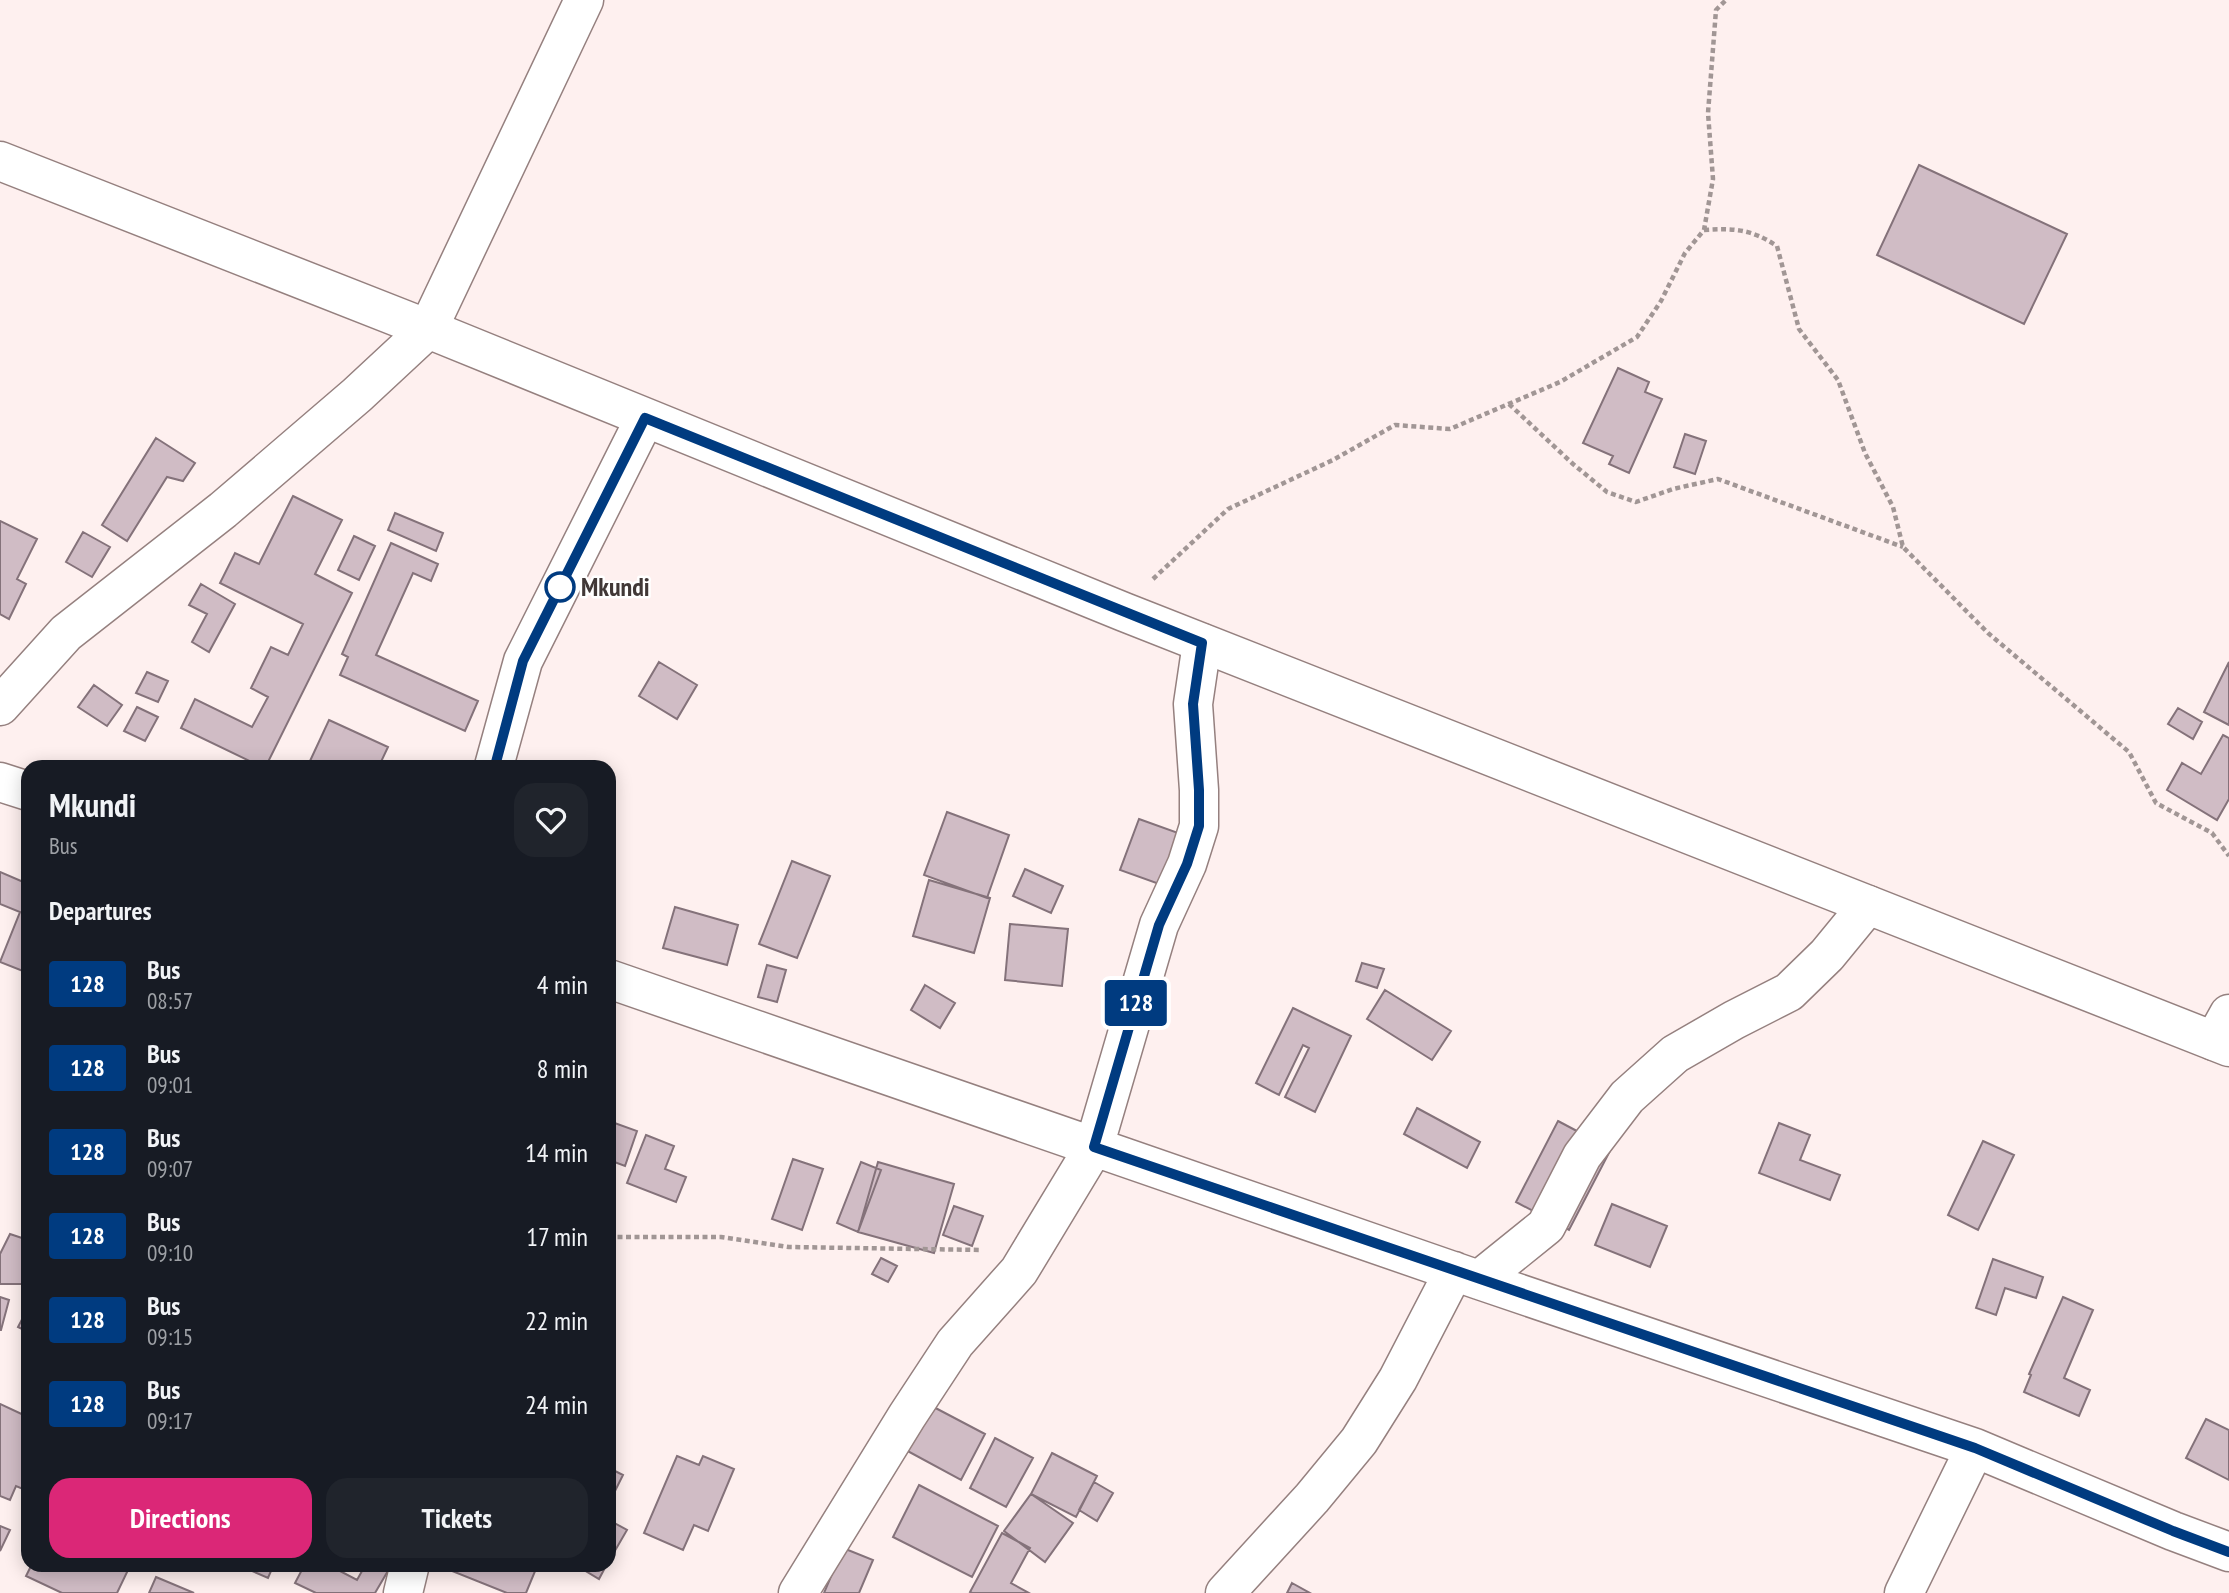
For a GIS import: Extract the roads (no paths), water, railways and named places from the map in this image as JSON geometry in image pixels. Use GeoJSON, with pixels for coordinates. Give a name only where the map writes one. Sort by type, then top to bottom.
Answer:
{"type":"FeatureCollection","features":[{"type":"Feature","properties":{"kind":"main road"},"geometry":{"type":"LineString","coordinates":[[0,706],[65,634],[223,510],[357,395],[428,329],[584,0]]}},
{"type":"Feature","properties":{"kind":"main road"},"geometry":{"type":"LineString","coordinates":[[0,161],[428,329],[1124,612],[1868,905],[2224,1034]]}},
{"type":"Feature","properties":{"kind":"main road"},"geometry":{"type":"LineString","coordinates":[[497,760],[523,661],[645,418]]}},
{"type":"Feature","properties":{"kind":"main road"},"geometry":{"type":"LineString","coordinates":[[798,1593],[955,1343],[1019,1271],[1094,1147],[1159,925],[1187,864],[1199,826],[1193,704],[1202,643]]}},
{"type":"Feature","properties":{"kind":"main road"},"geometry":{"type":"LineString","coordinates":[[0,782],[21,789]]}},
{"type":"Feature","properties":{"kind":"main road"},"geometry":{"type":"LineString","coordinates":[[1225,1593],[1312,1498],[1359,1441],[1467,1276],[1546,1226],[1582,1156],[1627,1097],[1675,1054],[1789,992],[1827,955],[1868,905]]}},
{"type":"Feature","properties":{"kind":"main road"},"geometry":{"type":"LineString","coordinates":[[616,981],[1467,1276],[1975,1448],[2229,1552]]}},
{"type":"Feature","properties":{"kind":"main road"},"geometry":{"type":"LineString","coordinates":[[1904,1593],[1975,1448]]}},
{"type":"Feature","properties":{"kind":"main road"},"geometry":{"type":"LineString","coordinates":[[403,1593],[408,1572]]}},
{"type":"Feature","properties":{"kind":"place","name":"Mkundi"},"geometry":{"type":"Point","coordinates":[560,587]}}]}
